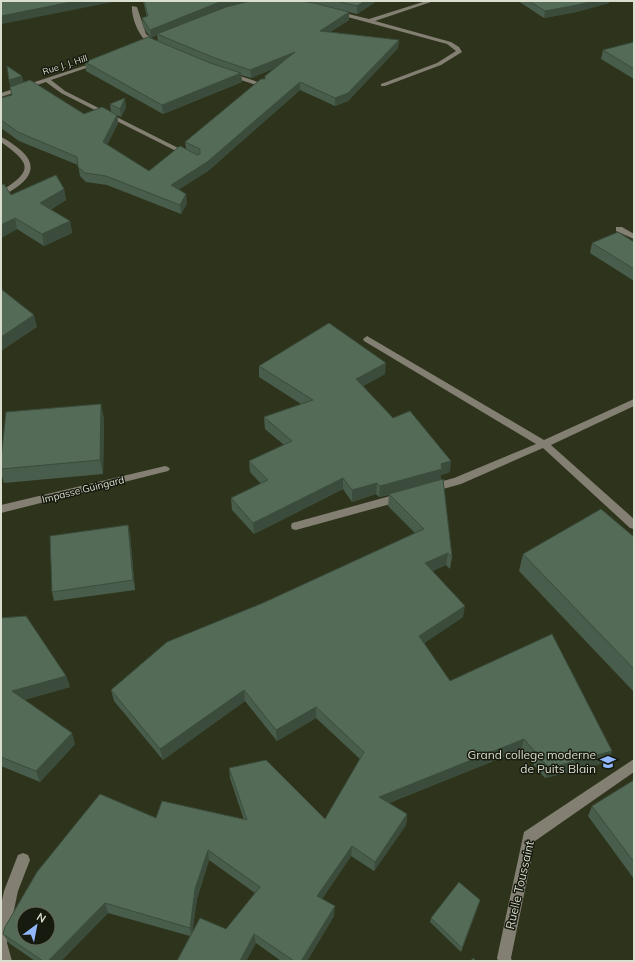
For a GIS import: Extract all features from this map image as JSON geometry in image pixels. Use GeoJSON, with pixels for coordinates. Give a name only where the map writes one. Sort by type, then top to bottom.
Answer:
{"type":"FeatureCollection","features":[{"type":"Feature","properties":{"kind":"street"},"geometry":{"type":"LineString","coordinates":[[369,21],[431,1]]}},
{"type":"Feature","properties":{"kind":"street"},"geometry":{"type":"LineString","coordinates":[[134,7],[139,28],[149,42],[162,47]]}},
{"type":"Feature","properties":{"kind":"street"},"geometry":{"type":"LineString","coordinates":[[329,11],[449,43],[457,48],[459,52],[439,64],[383,85]]}},
{"type":"Feature","properties":{"kind":"street"},"geometry":{"type":"LineString","coordinates":[[142,45],[156,39]]}},
{"type":"Feature","properties":{"kind":"street","name":"Rue J. J. Hill"},"geometry":{"type":"LineString","coordinates":[[1,95],[105,60]]}},
{"type":"Feature","properties":{"kind":"street"},"geometry":{"type":"LineString","coordinates":[[220,71],[262,85]]}},
{"type":"Feature","properties":{"kind":"street"},"geometry":{"type":"LineString","coordinates":[[47,80],[63,92],[198,160]]}},
{"type":"Feature","properties":{"kind":"street"},"geometry":{"type":"LineString","coordinates":[[1,139],[26,158],[28,167],[25,177],[14,187],[1,194]]}},
{"type":"Feature","properties":{"kind":"street"},"geometry":{"type":"LineString","coordinates":[[619,229],[634,237]]}},
{"type":"Feature","properties":{"kind":"street"},"geometry":{"type":"LineString","coordinates":[[367,339],[544,444],[634,525]]}},
{"type":"Feature","properties":{"kind":"street"},"geometry":{"type":"LineString","coordinates":[[296,526],[457,481],[544,444],[634,402]]}},
{"type":"Feature","properties":{"kind":"street","name":"Impasse Guingard"},"geometry":{"type":"LineString","coordinates":[[1,509],[165,469]]}},
{"type":"Feature","properties":{"kind":"street","name":"Ruelle Toussaint"},"geometry":{"type":"LineString","coordinates":[[505,961],[504,958],[529,837],[634,765]]}},
{"type":"Feature","properties":{"kind":"street"},"geometry":{"type":"LineString","coordinates":[[1,939],[11,892],[23,860]]}},
{"type":"Feature","properties":{"kind":"street"},"geometry":{"type":"LineString","coordinates":[[1,947],[5,961]]}},
{"type":"Feature","properties":{"kind":"building"},"geometry":{"type":"Polygon","coordinates":[[[1,1],[76,1],[1,16],[1,1]]]}},
{"type":"Feature","properties":{"kind":"building"},"geometry":{"type":"Polygon","coordinates":[[[144,1],[222,1],[150,30],[142,18],[148,16],[144,1]]]}},
{"type":"Feature","properties":{"kind":"building"},"geometry":{"type":"Polygon","coordinates":[[[250,1],[300,1],[349,12],[320,31],[399,40],[348,93],[335,98],[300,82],[207,162],[171,185],[186,194],[180,205],[106,176],[85,173],[78,167],[77,157],[18,132],[1,120],[1,98],[12,95],[10,87],[30,80],[84,114],[102,107],[117,115],[103,142],[149,171],[180,146],[197,155],[200,154],[200,149],[185,142],[261,79],[265,79],[265,76],[295,52],[250,70],[215,58],[157,34],[226,7],[250,1]]]}},
{"type":"Feature","properties":{"kind":"building"},"geometry":{"type":"Polygon","coordinates":[[[337,1],[365,1],[357,6],[337,1]]]}},
{"type":"Feature","properties":{"kind":"building"},"geometry":{"type":"Polygon","coordinates":[[[529,1],[593,1],[545,11],[529,1]]]}},
{"type":"Feature","properties":{"kind":"building"},"geometry":{"type":"Polygon","coordinates":[[[148,37],[210,63],[241,73],[162,105],[85,62],[148,37]]]}},
{"type":"Feature","properties":{"kind":"building"},"geometry":{"type":"Polygon","coordinates":[[[634,42],[634,69],[603,50],[634,42]]]}},
{"type":"Feature","properties":{"kind":"building"},"geometry":{"type":"Polygon","coordinates":[[[7,66],[22,76],[9,80],[7,66]]]}},
{"type":"Feature","properties":{"kind":"building"},"geometry":{"type":"Polygon","coordinates":[[[125,98],[120,109],[110,104],[125,98]]]}},
{"type":"Feature","properties":{"kind":"building"},"geometry":{"type":"Polygon","coordinates":[[[56,175],[64,189],[40,203],[70,221],[42,234],[15,218],[1,225],[1,185],[4,184],[11,195],[56,175]]]}},
{"type":"Feature","properties":{"kind":"building"},"geometry":{"type":"Polygon","coordinates":[[[618,232],[634,242],[634,269],[592,243],[618,232]]]}},
{"type":"Feature","properties":{"kind":"building"},"geometry":{"type":"Polygon","coordinates":[[[1,289],[34,315],[1,337],[1,289]]]}},
{"type":"Feature","properties":{"kind":"building"},"geometry":{"type":"Polygon","coordinates":[[[329,323],[386,363],[356,379],[393,418],[410,411],[451,461],[441,464],[442,469],[380,486],[377,483],[352,490],[343,478],[253,523],[231,498],[268,480],[249,461],[292,441],[264,417],[313,400],[259,366],[329,323]]]}},
{"type":"Feature","properties":{"kind":"building"},"geometry":{"type":"Polygon","coordinates":[[[101,404],[100,460],[1,469],[6,412],[101,404]]]}},
{"type":"Feature","properties":{"kind":"building"},"geometry":{"type":"Polygon","coordinates":[[[443,479],[452,557],[448,553],[425,563],[465,606],[419,636],[450,681],[552,634],[612,751],[549,768],[524,739],[379,797],[407,814],[375,862],[352,846],[317,896],[335,906],[301,961],[294,961],[254,934],[240,961],[177,961],[200,918],[226,929],[260,887],[208,850],[195,889],[190,928],[105,903],[48,961],[43,961],[21,946],[56,946],[56,906],[17,906],[37,872],[100,794],[156,818],[162,801],[247,820],[229,768],[266,760],[325,819],[364,752],[316,707],[276,730],[244,690],[160,749],[111,690],[167,642],[263,603],[424,529],[389,494],[443,479]]]}},
{"type":"Feature","properties":{"kind":"building"},"geometry":{"type":"Polygon","coordinates":[[[601,509],[634,537],[634,669],[523,554],[601,509]]]}},
{"type":"Feature","properties":{"kind":"building"},"geometry":{"type":"Polygon","coordinates":[[[128,525],[133,580],[52,592],[50,536],[128,525]]]}},
{"type":"Feature","properties":{"kind":"building"},"geometry":{"type":"Polygon","coordinates":[[[26,616],[66,676],[12,691],[72,733],[36,771],[1,757],[1,618],[26,616]]]}},
{"type":"Feature","properties":{"kind":"building"},"geometry":{"type":"Polygon","coordinates":[[[634,780],[634,862],[592,806],[634,780]]]}},
{"type":"Feature","properties":{"kind":"building"},"geometry":{"type":"Polygon","coordinates":[[[459,882],[480,900],[462,948],[431,918],[459,882]]]}},
{"type":"Feature","properties":{"kind":"building"},"geometry":{"type":"Polygon","coordinates":[[[16,908],[16,943],[3,934],[5,927],[16,908]]]}},
{"type":"Feature","properties":{"kind":"place","name":"Grand college moderne de Puits Blain"},"geometry":{"type":"Point","coordinates":[608,762]}}]}
